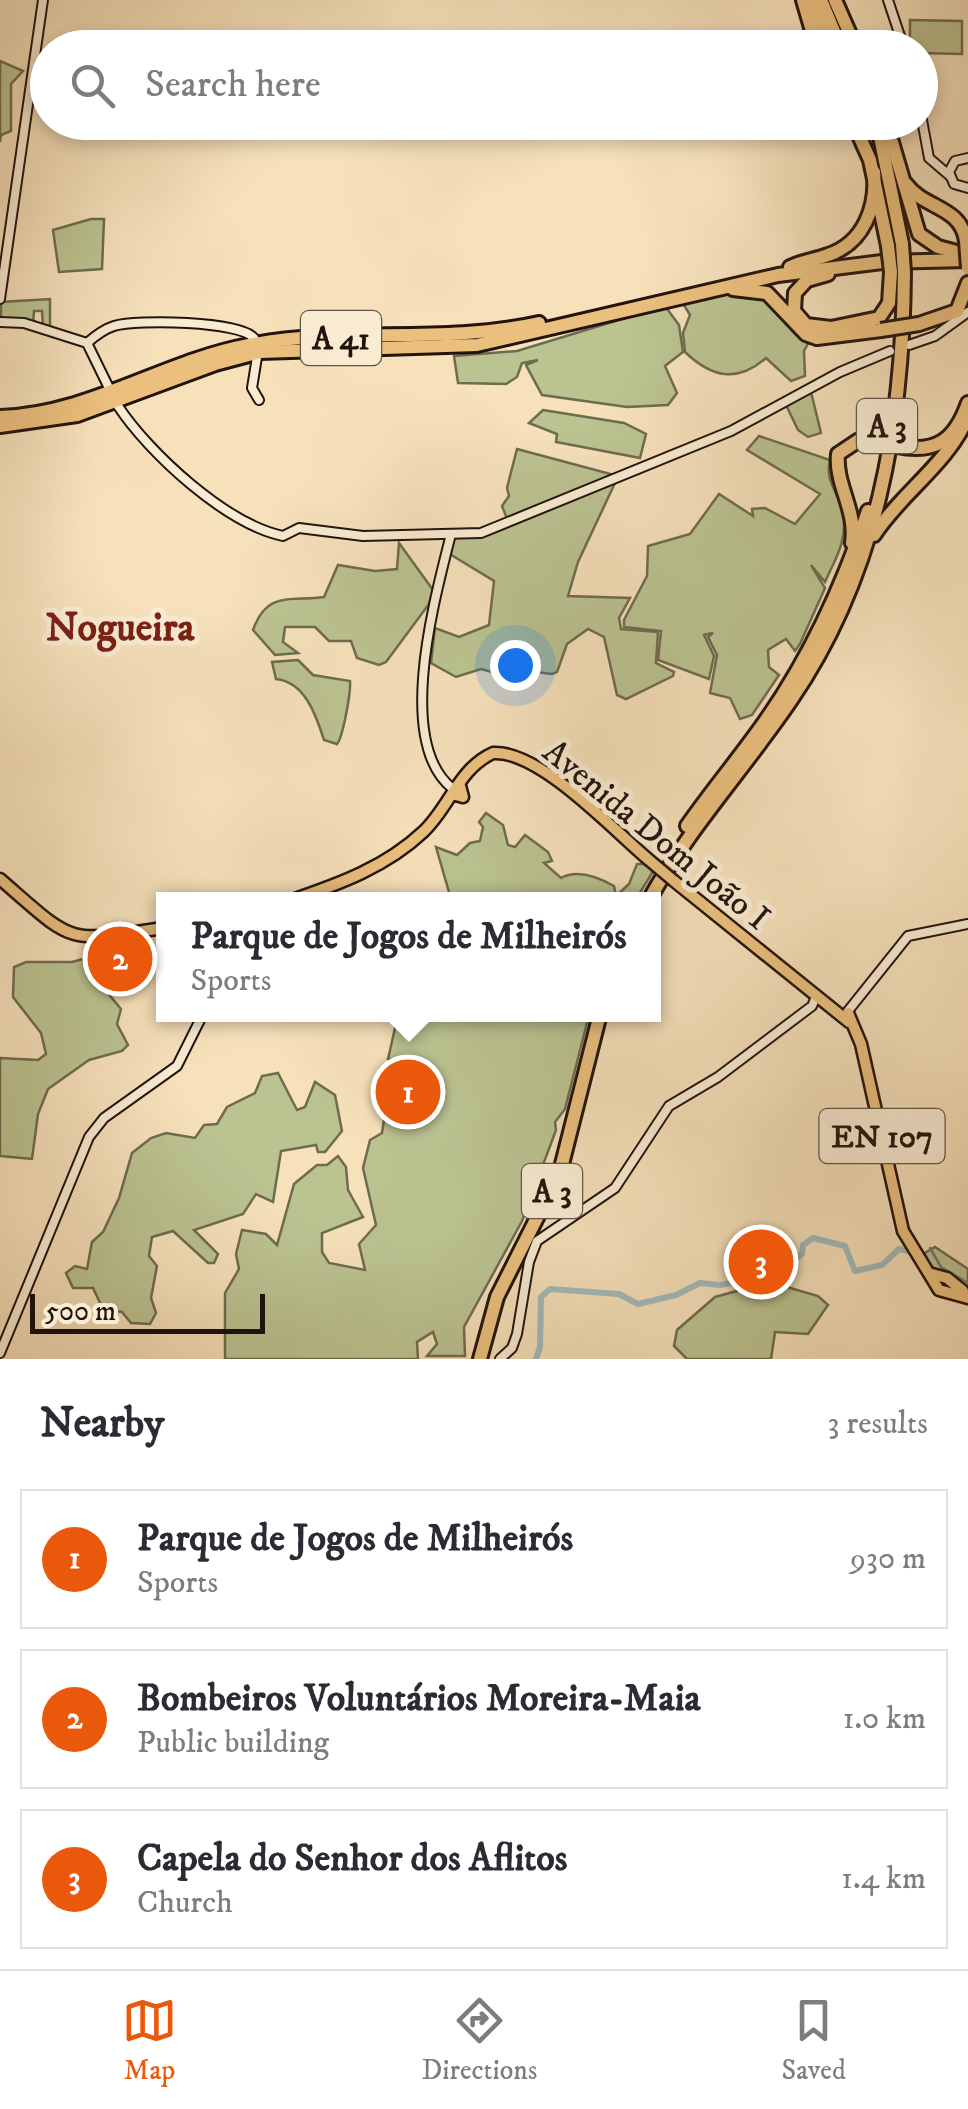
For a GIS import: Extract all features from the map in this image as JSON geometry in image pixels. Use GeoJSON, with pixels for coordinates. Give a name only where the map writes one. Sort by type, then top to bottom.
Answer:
{"type":"FeatureCollection","features":[{"type":"Feature","properties":{"kind":"highway"},"geometry":{"type":"LineString","coordinates":[[803,0],[812,30]]}},
{"type":"Feature","properties":{"kind":"highway"},"geometry":{"type":"LineString","coordinates":[[818,0],[826,30]]}},
{"type":"Feature","properties":{"kind":"highway"},"geometry":{"type":"LineString","coordinates":[[818,0],[834,30]]}},
{"type":"Feature","properties":{"kind":"highway"},"geometry":{"type":"LineString","coordinates":[[834,2],[840,30]]}},
{"type":"Feature","properties":{"kind":"highway"},"geometry":{"type":"LineString","coordinates":[[834,2],[849,30]]}},
{"type":"Feature","properties":{"kind":"highway"},"geometry":{"type":"LineString","coordinates":[[863,140],[895,245]]}},
{"type":"Feature","properties":{"kind":"highway"},"geometry":{"type":"LineString","coordinates":[[868,140],[876,152]]}},
{"type":"Feature","properties":{"kind":"highway"},"geometry":{"type":"LineString","coordinates":[[873,140],[895,245]]}},
{"type":"Feature","properties":{"kind":"highway"},"geometry":{"type":"LineString","coordinates":[[829,274],[805,282],[794,293],[794,310],[806,326],[830,328],[879,318],[889,303],[897,271],[880,140]]}},
{"type":"Feature","properties":{"kind":"highway"},"geometry":{"type":"LineString","coordinates":[[891,140],[919,234],[938,248],[966,259]]}},
{"type":"Feature","properties":{"kind":"highway"},"geometry":{"type":"LineString","coordinates":[[790,266],[831,254],[854,238],[873,205],[874,172]]}},
{"type":"Feature","properties":{"kind":"highway"},"geometry":{"type":"LineString","coordinates":[[902,178],[914,194],[955,216],[966,259]]}},
{"type":"Feature","properties":{"kind":"highway","name":"A 41"},"geometry":{"type":"LineString","coordinates":[[0,417],[79,404],[250,344],[478,335],[790,266],[872,256],[966,259]]}},
{"type":"Feature","properties":{"kind":"highway"},"geometry":{"type":"LineString","coordinates":[[662,300],[829,274],[966,259]]}},
{"type":"Feature","properties":{"kind":"highway","name":"A 41"},"geometry":{"type":"LineString","coordinates":[[0,426],[83,413],[254,353],[476,344],[816,269],[966,259]]}},
{"type":"Feature","properties":{"kind":"highway","name":"A 3"},"geometry":{"type":"LineString","coordinates":[[654,892],[792,698],[839,615],[864,555],[896,420],[897,271]]}},
{"type":"Feature","properties":{"kind":"highway","name":"A 3"},"geometry":{"type":"LineString","coordinates":[[645,892],[686,826],[790,683],[846,575],[868,511],[886,430],[895,354],[897,271]]}},
{"type":"Feature","properties":{"kind":"highway"},"geometry":{"type":"LineString","coordinates":[[734,290],[757,290],[776,299],[794,324],[816,338],[918,324],[957,311],[968,283]]}},
{"type":"Feature","properties":{"kind":"highway"},"geometry":{"type":"LineString","coordinates":[[897,446],[926,450],[948,440],[968,403]]}},
{"type":"Feature","properties":{"kind":"highway"},"geometry":{"type":"LineString","coordinates":[[864,555],[894,505],[950,451],[968,416]]}},
{"type":"Feature","properties":{"kind":"highway"},"geometry":{"type":"LineString","coordinates":[[846,575],[854,522],[840,476],[838,454],[859,440],[879,443]]}},
{"type":"Feature","properties":{"kind":"highway","name":"A 3"},"geometry":{"type":"LineString","coordinates":[[472,1359],[494,1284],[552,1171],[590,1022]]}},
{"type":"Feature","properties":{"kind":"highway","name":"A 3"},"geometry":{"type":"LineString","coordinates":[[480,1359],[497,1297],[564,1160],[598,1022]]}},
{"type":"Feature","properties":{"kind":"main road","name":"Avenida Dom João I"},"geometry":{"type":"LineString","coordinates":[[312,892],[373,867],[419,836],[484,758],[512,755],[542,770],[818,1001],[843,1011]]}},
{"type":"Feature","properties":{"kind":"main road"},"geometry":{"type":"LineString","coordinates":[[0,879],[57,928],[73,936],[88,939],[156,929]]}},
{"type":"Feature","properties":{"kind":"main road","name":"EN 107"},"geometry":{"type":"LineString","coordinates":[[843,1011],[856,1030],[907,1241],[927,1270],[944,1285],[968,1296]]}},
{"type":"Feature","properties":{"kind":"street"},"geometry":{"type":"LineString","coordinates":[[39,30],[43,0]]}},
{"type":"Feature","properties":{"kind":"street"},"geometry":{"type":"LineString","coordinates":[[888,0],[898,30]]}},
{"type":"Feature","properties":{"kind":"street"},"geometry":{"type":"LineString","coordinates":[[0,298],[30,90]]}},
{"type":"Feature","properties":{"kind":"street"},"geometry":{"type":"LineString","coordinates":[[926,140],[929,158],[947,166],[968,158]]}},
{"type":"Feature","properties":{"kind":"street"},"geometry":{"type":"LineString","coordinates":[[947,166],[950,176],[965,189]]}},
{"type":"Feature","properties":{"kind":"street"},"geometry":{"type":"LineString","coordinates":[[909,345],[935,336],[968,312]]}},
{"type":"Feature","properties":{"kind":"street"},"geometry":{"type":"LineString","coordinates":[[0,322],[24,323],[88,343],[110,388]]}},
{"type":"Feature","properties":{"kind":"street"},"geometry":{"type":"LineString","coordinates":[[88,343],[114,326],[137,323],[234,326],[254,338]]}},
{"type":"Feature","properties":{"kind":"street"},"geometry":{"type":"LineString","coordinates":[[118,406],[132,427],[220,506],[266,531],[288,535],[299,528],[363,536],[451,534],[488,530],[643,469],[731,432],[840,372],[890,351]]}},
{"type":"Feature","properties":{"kind":"street"},"geometry":{"type":"LineString","coordinates":[[257,357],[252,384],[259,400]]}},
{"type":"Feature","properties":{"kind":"street"},"geometry":{"type":"LineString","coordinates":[[451,534],[419,706],[430,761],[455,790]]}},
{"type":"Feature","properties":{"kind":"street"},"geometry":{"type":"LineString","coordinates":[[843,1011],[908,936],[968,924]]}},
{"type":"Feature","properties":{"kind":"street"},"geometry":{"type":"LineString","coordinates":[[500,1359],[512,1348],[517,1334],[529,1262],[537,1241],[615,1188],[669,1106],[818,1001]]}},
{"type":"Feature","properties":{"kind":"street"},"geometry":{"type":"LineString","coordinates":[[0,1353],[89,1136],[104,1118],[177,1066],[199,1022]]}},
{"type":"Feature","properties":{"kind":"green space"},"geometry":{"type":"Polygon","coordinates":[[[910,20],[962,21],[962,54],[938,53],[938,30],[910,30],[910,20]]]}},
{"type":"Feature","properties":{"kind":"green space"},"geometry":{"type":"Polygon","coordinates":[[[0,61],[23,71],[11,84],[11,131],[1,135],[0,142],[0,61]]]}},
{"type":"Feature","properties":{"kind":"green space"},"geometry":{"type":"Polygon","coordinates":[[[104,219],[102,269],[59,272],[53,230],[104,219]]]}},
{"type":"Feature","properties":{"kind":"green space"},"geometry":{"type":"Polygon","coordinates":[[[737,293],[760,294],[810,340],[804,351],[805,376],[791,381],[766,358],[735,374],[715,372],[685,352],[683,333],[690,315],[682,302],[737,293]]]}},
{"type":"Feature","properties":{"kind":"green space"},"geometry":{"type":"Polygon","coordinates":[[[50,299],[50,329],[43,327],[42,311],[34,311],[33,324],[1,320],[1,302],[50,299]]]}},
{"type":"Feature","properties":{"kind":"green space"},"geometry":{"type":"Polygon","coordinates":[[[665,306],[679,325],[683,352],[665,366],[677,393],[668,405],[627,407],[542,395],[526,365],[538,360],[522,363],[517,377],[506,384],[458,383],[454,356],[517,351],[665,306]]]}},
{"type":"Feature","properties":{"kind":"green space"},"geometry":{"type":"Polygon","coordinates":[[[811,392],[821,433],[808,437],[798,430],[786,405],[811,392]]]}},
{"type":"Feature","properties":{"kind":"green space"},"geometry":{"type":"Polygon","coordinates":[[[543,410],[624,423],[646,434],[640,458],[556,442],[557,434],[529,423],[543,410]]]}},
{"type":"Feature","properties":{"kind":"green space"},"geometry":{"type":"Polygon","coordinates":[[[759,436],[830,460],[829,474],[841,506],[844,532],[825,582],[811,565],[825,588],[800,644],[795,651],[786,639],[768,650],[769,667],[779,675],[752,715],[740,719],[730,698],[710,693],[717,655],[708,637],[713,633],[704,635],[714,656],[709,679],[658,660],[661,631],[624,627],[624,620],[647,576],[648,546],[690,534],[719,494],[753,516],[752,509],[765,508],[795,524],[820,494],[747,450],[759,436]]]}},
{"type":"Feature","properties":{"kind":"green space"},"geometry":{"type":"Polygon","coordinates":[[[517,449],[618,476],[508,521],[502,506],[509,496],[507,488],[517,449]]]}},
{"type":"Feature","properties":{"kind":"green space"},"geometry":{"type":"Polygon","coordinates":[[[615,483],[578,562],[568,596],[630,598],[619,618],[621,629],[658,632],[656,663],[674,672],[673,676],[626,699],[617,695],[604,637],[588,629],[567,644],[557,672],[552,674],[524,668],[498,655],[492,672],[481,669],[456,677],[431,663],[435,628],[459,637],[489,625],[494,581],[448,553],[455,536],[514,522],[615,483]]]}},
{"type":"Feature","properties":{"kind":"green space"},"geometry":{"type":"Polygon","coordinates":[[[399,543],[433,590],[429,604],[386,662],[379,665],[357,658],[351,641],[329,641],[315,627],[285,627],[283,642],[298,653],[275,655],[253,630],[273,603],[324,597],[338,565],[375,571],[397,569],[399,543]]]}},
{"type":"Feature","properties":{"kind":"green space"},"geometry":{"type":"Polygon","coordinates":[[[298,660],[313,675],[350,681],[337,744],[324,740],[302,693],[276,679],[272,662],[298,660]]]}},
{"type":"Feature","properties":{"kind":"green space"},"geometry":{"type":"Polygon","coordinates":[[[486,813],[503,825],[508,845],[515,847],[525,835],[548,852],[552,861],[544,863],[561,878],[574,874],[594,877],[614,886],[615,892],[449,892],[436,847],[457,855],[470,843],[480,841],[483,827],[479,822],[486,813]]]}},
{"type":"Feature","properties":{"kind":"green space"},"geometry":{"type":"Polygon","coordinates":[[[637,864],[654,870],[640,892],[620,892],[629,884],[637,864]]]}},
{"type":"Feature","properties":{"kind":"green space"},"geometry":{"type":"Polygon","coordinates":[[[102,954],[111,978],[107,992],[121,1009],[117,1024],[128,1045],[122,1051],[89,1060],[48,1089],[38,1114],[32,1159],[0,1156],[0,1058],[38,1060],[46,1054],[41,1033],[13,997],[14,967],[26,962],[72,962],[102,954]]]}},
{"type":"Feature","properties":{"kind":"green space"},"geometry":{"type":"Polygon","coordinates":[[[396,1022],[587,1022],[565,1109],[555,1122],[556,1130],[522,1221],[464,1327],[465,1356],[427,1356],[437,1344],[433,1332],[417,1342],[418,1359],[225,1359],[225,1293],[239,1269],[236,1254],[242,1230],[266,1234],[277,1245],[294,1184],[317,1165],[327,1165],[338,1156],[346,1167],[348,1190],[363,1217],[322,1233],[322,1252],[329,1263],[365,1270],[359,1244],[376,1225],[363,1168],[370,1140],[382,1133],[384,1120],[422,1123],[425,1093],[419,1119],[388,1113],[397,1065],[426,1069],[388,1059],[396,1022]]]}},
{"type":"Feature","properties":{"kind":"green space"},"geometry":{"type":"Polygon","coordinates":[[[278,1073],[297,1110],[305,1107],[315,1082],[335,1095],[342,1131],[325,1152],[318,1152],[316,1145],[281,1151],[273,1202],[256,1194],[243,1214],[194,1230],[218,1254],[214,1263],[208,1263],[173,1231],[152,1237],[149,1256],[157,1266],[151,1298],[156,1313],[150,1324],[131,1323],[122,1312],[103,1309],[93,1288],[73,1288],[66,1273],[75,1266],[87,1269],[92,1242],[103,1232],[119,1198],[132,1153],[151,1138],[166,1133],[195,1138],[204,1125],[217,1124],[227,1107],[255,1093],[262,1076],[278,1073]]]}},
{"type":"Feature","properties":{"kind":"green space"},"geometry":{"type":"Polygon","coordinates":[[[935,1247],[968,1269],[968,1289],[936,1272],[920,1256],[935,1247]]]}},
{"type":"Feature","properties":{"kind":"green space"},"geometry":{"type":"Polygon","coordinates":[[[770,1282],[818,1296],[828,1305],[808,1334],[775,1332],[771,1359],[687,1359],[674,1346],[677,1330],[715,1297],[770,1282]]]}},
{"type":"Feature","properties":{"kind":"waterway"},"geometry":{"type":"LineString","coordinates":[[536,1359],[540,1347],[541,1297],[550,1289],[619,1294],[638,1304],[676,1295],[700,1283],[720,1285],[773,1275],[802,1254],[803,1245],[813,1238],[845,1246],[855,1271],[882,1265],[899,1249],[914,1252]]}},
{"type":"Feature","properties":{"kind":"waterway"},"geometry":{"type":"LineString","coordinates":[[930,1248],[941,1267],[968,1283]]}},
{"type":"Feature","properties":{"kind":"place","name":"Bombeiros Voluntários Moreira-Maia"},"geometry":{"type":"Point","coordinates":[120,959]}},
{"type":"Feature","properties":{"kind":"place","name":"Parque de Jogos de Milheirós"},"geometry":{"type":"Point","coordinates":[408,1092]}},
{"type":"Feature","properties":{"kind":"place","name":"Capela do Senhor dos Aflitos"},"geometry":{"type":"Point","coordinates":[761,1262]}},
{"type":"Feature","properties":{"kind":"district","name":"Nogueira"},"geometry":{"type":"Point","coordinates":[120,626]}}]}
